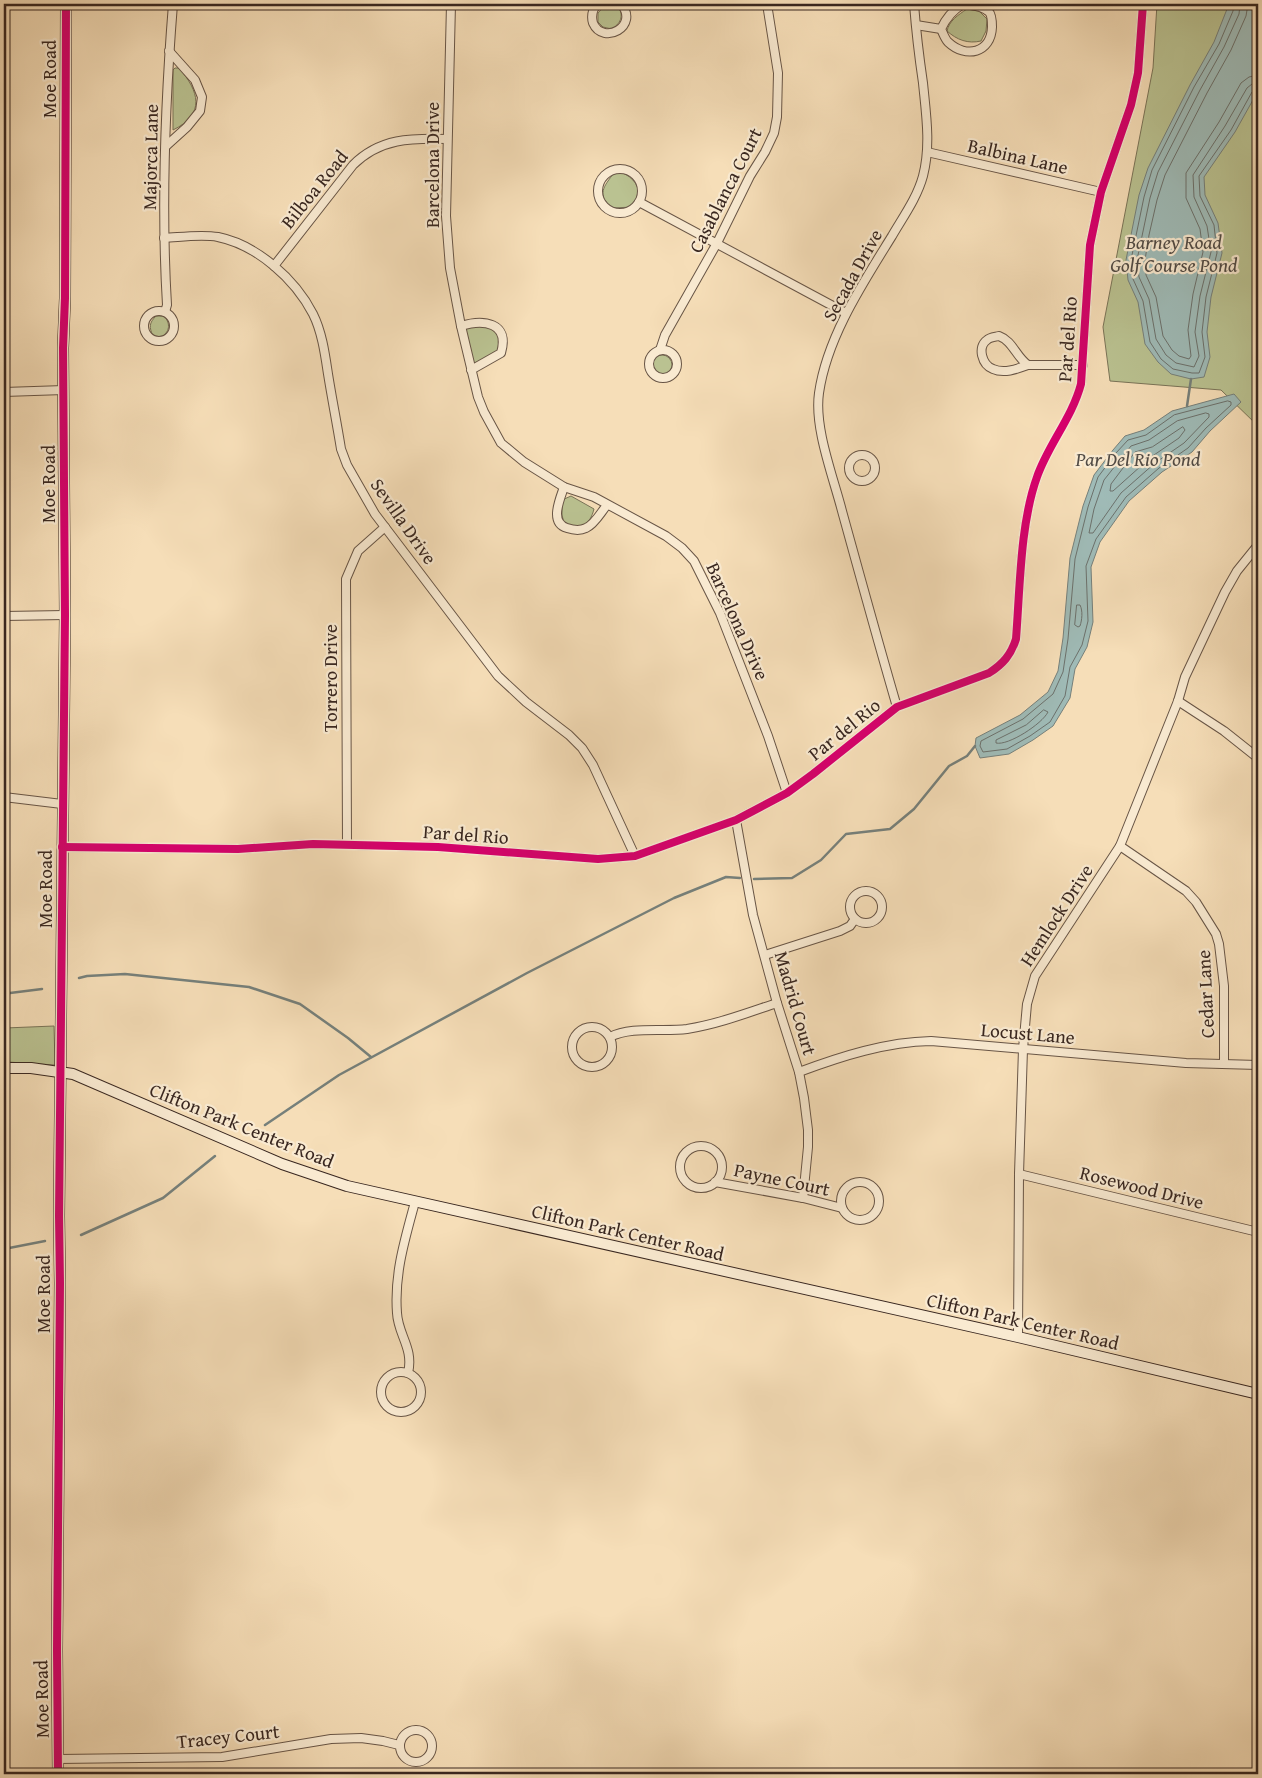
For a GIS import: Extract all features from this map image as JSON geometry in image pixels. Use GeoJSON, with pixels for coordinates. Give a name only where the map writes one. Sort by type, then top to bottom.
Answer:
{"type":"FeatureCollection","features":[{"type":"Feature","properties":{"kind":"street","name":"Moe Road"},"geometry":{"type":"LineString","coordinates":[[58,1774],[62,804],[65,615],[66,4]]}},
{"type":"Feature","properties":{"kind":"street","name":"Majorca Lane"},"geometry":{"type":"LineString","coordinates":[[165,312],[167,305],[164,238],[166,146],[169,52],[173,4]]}},
{"type":"Feature","properties":{"kind":"street","name":"Barcelona Drive"},"geometry":{"type":"LineString","coordinates":[[451,4],[446,216],[450,268],[471,370],[484,412],[501,443],[524,462],[564,487],[594,498],[666,536],[682,548],[694,561],[720,613],[768,736],[787,793]]}},
{"type":"Feature","properties":{"kind":"street"},"geometry":{"type":"LineString","coordinates":[[597,4],[592,12],[593,22],[598,30],[607,33],[617,32],[624,25],[627,16],[626,10],[621,4]]}},
{"type":"Feature","properties":{"kind":"street","name":"Casablanca Court"},"geometry":{"type":"LineString","coordinates":[[660,350],[664,336],[717,243],[774,132],[777,116],[778,73],[767,4]]}},
{"type":"Feature","properties":{"kind":"street","name":"Secada Drive"},"geometry":{"type":"LineString","coordinates":[[896,707],[832,473],[818,410],[819,392],[830,354],[846,313],[912,202],[922,178],[928,152],[927,120],[914,4]]}},
{"type":"Feature","properties":{"kind":"street"},"geometry":{"type":"LineString","coordinates":[[963,4],[980,6],[989,12],[992,18],[990,40],[986,47],[978,51],[962,50],[949,43],[941,29],[955,9],[963,4]]}},
{"type":"Feature","properties":{"kind":"street","name":"Par del Rio"},"geometry":{"type":"LineString","coordinates":[[62,848],[238,849],[313,844],[347,844],[438,847],[598,859],[635,856],[736,820],[787,793],[814,774],[896,707],[989,673],[1005,662],[1016,640],[1025,527],[1032,491],[1038,475],[1079,394],[1083,365],[1088,262],[1101,192],[1130,104],[1138,73],[1142,4]]}},
{"type":"Feature","properties":{"kind":"street"},"geometry":{"type":"LineString","coordinates":[[916,25],[941,29]]}},
{"type":"Feature","properties":{"kind":"street"},"geometry":{"type":"LineString","coordinates":[[166,146],[187,127],[200,111],[202,97],[195,80],[169,52]]}},
{"type":"Feature","properties":{"kind":"street","name":"Bilboa Road"},"geometry":{"type":"LineString","coordinates":[[274,266],[360,157],[386,144],[406,140],[448,139]]}},
{"type":"Feature","properties":{"kind":"street","name":"Balbina Lane"},"geometry":{"type":"LineString","coordinates":[[928,152],[1101,192]]}},
{"type":"Feature","properties":{"kind":"street"},"geometry":{"type":"LineString","coordinates":[[621,170],[630,172],[638,178],[642,188],[639,202],[633,209],[624,213],[610,210],[600,200],[598,191],[600,182],[611,171],[621,170]]}},
{"type":"Feature","properties":{"kind":"street"},"geometry":{"type":"LineString","coordinates":[[639,202],[846,313]]}},
{"type":"Feature","properties":{"kind":"street","name":"Sevilla Drive"},"geometry":{"type":"LineString","coordinates":[[164,238],[216,237],[233,242],[247,248],[274,266],[299,293],[314,315],[324,349],[341,449],[374,514],[498,676],[526,702],[569,735],[582,748],[593,765],[635,856]]}},
{"type":"Feature","properties":{"kind":"street","name":"Majorca Lane"},"geometry":{"type":"LineString","coordinates":[[156,311],[165,312],[169,314],[174,322],[174,332],[172,336],[164,341],[154,341],[146,335],[144,330],[145,320],[147,316],[156,311]]}},
{"type":"Feature","properties":{"kind":"street"},"geometry":{"type":"LineString","coordinates":[[461,326],[472,323],[490,323],[503,336],[504,346],[501,353],[471,370]]}},
{"type":"Feature","properties":{"kind":"street"},"geometry":{"type":"LineString","coordinates":[[1028,365],[1018,357],[1009,341],[1004,338],[999,336],[993,337],[983,344],[981,353],[984,361],[994,370],[1015,370],[1028,365],[1083,365]]}},
{"type":"Feature","properties":{"kind":"street"},"geometry":{"type":"LineString","coordinates":[[4,392],[64,390]]}},
{"type":"Feature","properties":{"kind":"street"},"geometry":{"type":"LineString","coordinates":[[832,473],[849,469]]}},
{"type":"Feature","properties":{"kind":"street"},"geometry":{"type":"LineString","coordinates":[[564,487],[556,513],[558,521],[563,527],[572,530],[587,528],[593,524],[607,505]]}},
{"type":"Feature","properties":{"kind":"street","name":"Torrero Drive"},"geometry":{"type":"LineString","coordinates":[[347,844],[346,579],[358,552],[385,526]]}},
{"type":"Feature","properties":{"kind":"street","name":"Hemlock Drive"},"geometry":{"type":"LineString","coordinates":[[1018,1337],[1019,1174],[1023,1049],[1027,1004],[1035,976],[1120,846],[1178,701],[1185,677],[1236,571],[1258,545]]}},
{"type":"Feature","properties":{"kind":"street"},"geometry":{"type":"LineString","coordinates":[[4,616],[65,615]]}},
{"type":"Feature","properties":{"kind":"street"},"geometry":{"type":"LineString","coordinates":[[1178,701],[1224,731],[1258,758]]}},
{"type":"Feature","properties":{"kind":"street"},"geometry":{"type":"LineString","coordinates":[[4,797],[62,804]]}},
{"type":"Feature","properties":{"kind":"street","name":"Madrid Court"},"geometry":{"type":"LineString","coordinates":[[736,820],[753,915],[777,1003],[799,1072],[808,1130],[803,1198]]}},
{"type":"Feature","properties":{"kind":"street","name":"Cedar Lane"},"geometry":{"type":"LineString","coordinates":[[1120,846],[1186,891],[1196,902],[1216,934],[1224,986],[1224,1064]]}},
{"type":"Feature","properties":{"kind":"street"},"geometry":{"type":"LineString","coordinates":[[862,891],[872,892],[880,898],[883,908],[879,918],[864,924],[855,919],[850,911],[851,901],[854,896],[862,891]]}},
{"type":"Feature","properties":{"kind":"street"},"geometry":{"type":"LineString","coordinates":[[765,955],[840,931],[850,926],[855,919]]}},
{"type":"Feature","properties":{"kind":"street"},"geometry":{"type":"LineString","coordinates":[[610,1037],[621,1032],[686,1029],[716,1023],[777,1003]]}},
{"type":"Feature","properties":{"kind":"street"},"geometry":{"type":"LineString","coordinates":[[595,1027],[604,1030],[610,1037],[613,1047],[612,1052],[604,1064],[589,1067],[580,1063],[574,1056],[573,1042],[581,1030],[595,1027]]}},
{"type":"Feature","properties":{"kind":"street","name":"Locust Lane"},"geometry":{"type":"LineString","coordinates":[[799,1072],[840,1058],[894,1044],[914,1041],[1186,1063],[1258,1065]]}},
{"type":"Feature","properties":{"kind":"street","name":"Clifton Park Center Road"},"geometry":{"type":"LineString","coordinates":[[4,1068],[61,1071],[89,1080],[282,1164],[347,1186],[1018,1337],[1258,1394]]}},
{"type":"Feature","properties":{"kind":"street","name":"Payne Court"},"geometry":{"type":"LineString","coordinates":[[715,1182],[722,1168],[720,1158],[714,1150],[699,1146],[686,1152],[680,1166],[684,1180],[697,1188],[707,1187],[715,1182],[803,1198],[842,1208],[852,1219],[861,1221],[866,1220],[877,1210],[879,1205],[878,1195],[869,1184],[854,1183],[849,1185],[842,1193],[842,1208]]}},
{"type":"Feature","properties":{"kind":"street","name":"Rosewood Drive"},"geometry":{"type":"LineString","coordinates":[[1019,1174],[1258,1232]]}},
{"type":"Feature","properties":{"kind":"street"},"geometry":{"type":"LineString","coordinates":[[408,1373],[410,1355],[397,1316],[396,1285],[399,1263],[414,1202]]}},
{"type":"Feature","properties":{"kind":"street"},"geometry":{"type":"LineString","coordinates":[[398,1372],[408,1373],[419,1382],[421,1391],[420,1401],[409,1411],[395,1412],[383,1403],[381,1388],[388,1376],[398,1372]]}},
{"type":"Feature","properties":{"kind":"street"},"geometry":{"type":"LineString","coordinates":[[410,1730],[420,1730],[428,1736],[432,1744],[429,1754],[421,1761],[416,1762],[406,1759],[399,1745],[402,1736],[410,1730]]}},
{"type":"Feature","properties":{"kind":"street","name":"Tracey Court"},"geometry":{"type":"LineString","coordinates":[[58,1759],[222,1757],[331,1739],[361,1738],[399,1745]]}},
{"type":"Feature","properties":{"kind":"green space"},"geometry":{"type":"Polygon","coordinates":[[[606,4],[617,4],[621,12],[620,21],[612,29],[603,27],[598,22],[598,13],[606,4]]]}},
{"type":"Feature","properties":{"kind":"green space"},"geometry":{"type":"Polygon","coordinates":[[[1157,4],[1258,4],[1258,426],[1221,390],[1110,381],[1103,327],[1153,68],[1157,4]]]}},
{"type":"Feature","properties":{"kind":"green space"},"geometry":{"type":"Polygon","coordinates":[[[967,9],[979,11],[987,19],[986,31],[981,41],[963,40],[947,31],[952,21],[967,9]]]}},
{"type":"Feature","properties":{"kind":"green space"},"geometry":{"type":"Polygon","coordinates":[[[179,68],[191,85],[196,102],[191,117],[184,124],[173,130],[173,70],[179,68]]]}},
{"type":"Feature","properties":{"kind":"green space"},"geometry":{"type":"Polygon","coordinates":[[[621,172],[635,183],[639,191],[640,201],[633,207],[612,208],[604,199],[603,190],[614,173],[621,172]]]}},
{"type":"Feature","properties":{"kind":"green space"},"geometry":{"type":"Polygon","coordinates":[[[156,316],[164,316],[168,322],[168,331],[160,338],[153,336],[150,325],[156,316]]]}},
{"type":"Feature","properties":{"kind":"green space"},"geometry":{"type":"Polygon","coordinates":[[[483,322],[503,336],[501,353],[471,370],[461,326],[483,322]]]}},
{"type":"Feature","properties":{"kind":"green space"},"geometry":{"type":"Polygon","coordinates":[[[662,355],[669,358],[672,365],[669,372],[662,375],[655,372],[652,365],[655,358],[662,355]]]}},
{"type":"Feature","properties":{"kind":"green space"},"geometry":{"type":"Polygon","coordinates":[[[571,496],[594,509],[587,523],[579,527],[564,523],[562,500],[571,496]]]}},
{"type":"Feature","properties":{"kind":"green space"},"geometry":{"type":"Polygon","coordinates":[[[54,1026],[55,1065],[8,1062],[5,1028],[54,1026]]]}},
{"type":"Feature","properties":{"kind":"water","name":"Barney Road Golf Course Pond"},"geometry":{"type":"Polygon","coordinates":[[[1229,4],[1258,4],[1258,91],[1235,132],[1204,177],[1205,195],[1218,223],[1222,253],[1211,297],[1207,332],[1210,357],[1204,377],[1191,379],[1171,374],[1158,362],[1145,344],[1138,302],[1128,280],[1126,260],[1139,195],[1148,168],[1214,42],[1229,4]]]}},
{"type":"Feature","properties":{"kind":"water","name":"Par Del Rio Pond"},"geometry":{"type":"Polygon","coordinates":[[[1234,394],[1241,402],[1210,431],[1192,452],[1162,472],[1129,501],[1100,542],[1091,567],[1093,622],[1087,647],[1075,669],[1070,698],[1053,726],[1009,754],[980,758],[975,746],[976,738],[1020,715],[1048,692],[1058,671],[1070,558],[1083,506],[1094,475],[1125,436],[1144,430],[1172,411],[1234,394]]]}},
{"type":"Feature","properties":{"kind":"waterway"},"geometry":{"type":"LineString","coordinates":[[1187,406],[1191,379]]}},
{"type":"Feature","properties":{"kind":"waterway"},"geometry":{"type":"LineString","coordinates":[[754,879],[792,878],[821,860],[846,834],[890,829],[914,809],[949,766],[967,756],[975,746]]}},
{"type":"Feature","properties":{"kind":"waterway"},"geometry":{"type":"LineString","coordinates":[[265,1125],[339,1075],[527,973],[674,898],[726,877],[740,878]]}},
{"type":"Feature","properties":{"kind":"waterway"},"geometry":{"type":"LineString","coordinates":[[79,978],[125,974],[249,987],[300,1004],[371,1057]]}},
{"type":"Feature","properties":{"kind":"waterway"},"geometry":{"type":"LineString","coordinates":[[4,991],[10,993],[42,989]]}},
{"type":"Feature","properties":{"kind":"waterway"},"geometry":{"type":"LineString","coordinates":[[81,1235],[163,1198],[215,1156]]}},
{"type":"Feature","properties":{"kind":"waterway"},"geometry":{"type":"LineString","coordinates":[[4,1249],[45,1241]]}},
{"type":"Feature","properties":{"kind":"cycle path"},"geometry":{"type":"LineString","coordinates":[[58,1774],[59,1216],[65,615],[63,348],[65,298],[66,4]]}},
{"type":"Feature","properties":{"kind":"cycle path"},"geometry":{"type":"LineString","coordinates":[[62,847],[238,849],[313,844],[438,847],[598,859],[635,856],[736,820],[787,793],[897,707],[994,670],[1009,654],[1016,639],[1024,536],[1031,495],[1042,465],[1072,408],[1081,384],[1090,245],[1101,192],[1131,105],[1138,73],[1143,4]]}}]}
